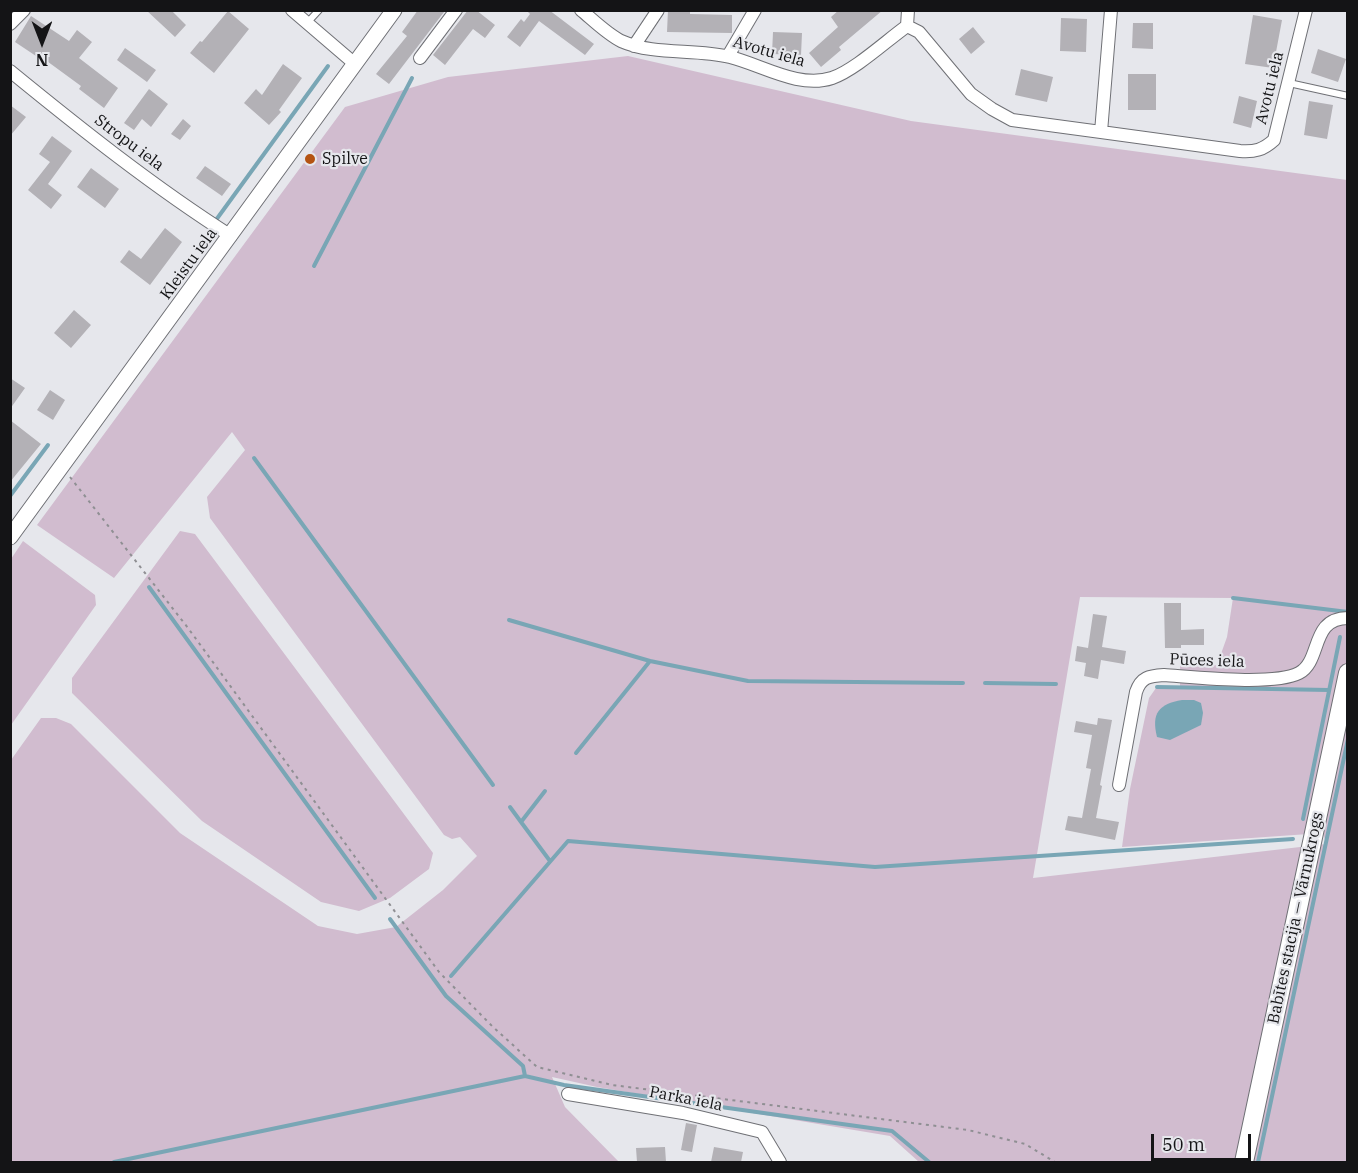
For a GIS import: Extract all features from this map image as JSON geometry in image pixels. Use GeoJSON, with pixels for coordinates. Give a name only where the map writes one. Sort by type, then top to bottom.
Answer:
{"type":"FeatureCollection","features":[{"type":"Feature","properties":{"kind":"main road","name":"Babītes stacija — Vārnukrogs"},"geometry":{"type":"LineString","coordinates":[[1244,1162],[1347,673]]}},
{"type":"Feature","properties":{"kind":"street"},"geometry":{"type":"LineString","coordinates":[[10,24],[24,10]]}},
{"type":"Feature","properties":{"kind":"street"},"geometry":{"type":"LineString","coordinates":[[291,10],[355,64]]}},
{"type":"Feature","properties":{"kind":"street","name":"Kleistu iela"},"geometry":{"type":"LineString","coordinates":[[14,527],[62,467],[394,10]]}},
{"type":"Feature","properties":{"kind":"street"},"geometry":{"type":"LineString","coordinates":[[420,58],[456,10]]}},
{"type":"Feature","properties":{"kind":"street","name":"Avotu iela"},"geometry":{"type":"LineString","coordinates":[[581,10],[619,40],[634,46],[728,56],[798,80],[824,80],[846,71],[907,26],[919,32],[971,94],[1012,120],[1253,152],[1265,148],[1274,140],[1306,10]]}},
{"type":"Feature","properties":{"kind":"street"},"geometry":{"type":"LineString","coordinates":[[634,46],[658,10]]}},
{"type":"Feature","properties":{"kind":"street"},"geometry":{"type":"LineString","coordinates":[[728,56],[755,10]]}},
{"type":"Feature","properties":{"kind":"street"},"geometry":{"type":"LineString","coordinates":[[907,26],[908,10]]}},
{"type":"Feature","properties":{"kind":"street"},"geometry":{"type":"LineString","coordinates":[[1101,132],[1111,10]]}},
{"type":"Feature","properties":{"kind":"street","name":"Stropu iela"},"geometry":{"type":"LineString","coordinates":[[10,70],[62,113],[148,178],[231,236]]}},
{"type":"Feature","properties":{"kind":"street","name":"Pūces iela"},"geometry":{"type":"LineString","coordinates":[[1119,785],[1136,692],[1143,679],[1164,675],[1268,680],[1292,676],[1301,672],[1307,665],[1323,628],[1339,618],[1347,618]]}},
{"type":"Feature","properties":{"kind":"street","name":"Parka iela"},"geometry":{"type":"LineString","coordinates":[[568,1094],[683,1113],[762,1132],[780,1162]]}},
{"type":"Feature","properties":{"kind":"lane"},"geometry":{"type":"LineString","coordinates":[[307,24],[319,10]]}},
{"type":"Feature","properties":{"kind":"lane"},"geometry":{"type":"LineString","coordinates":[[1289,83],[1347,96]]}},
{"type":"Feature","properties":{"kind":"path"},"geometry":{"type":"LineString","coordinates":[[62,467],[188,628],[439,972],[492,1026],[537,1067],[612,1085],[968,1130],[1025,1144],[1055,1162]]}},
{"type":"Feature","properties":{"kind":"shaded area"},"geometry":{"type":"Polygon","coordinates":[[[628,56],[911,121],[1347,180],[1347,1162],[919,1162],[890,1136],[597,1087],[552,1077],[565,1107],[619,1162],[11,1162],[11,760],[41,718],[56,718],[71,724],[180,833],[318,926],[357,934],[396,927],[443,890],[477,856],[460,837],[452,839],[444,835],[210,518],[207,497],[245,450],[232,432],[114,578],[37,525],[345,107],[448,77],[628,56]],[[1080,597],[1033,878],[1326,844],[1323,833],[1122,847],[1130,789],[1149,698],[1156,688],[1180,689],[1180,665],[1217,665],[1227,637],[1233,598],[1080,597]]]}},
{"type":"Feature","properties":{"kind":"shaded area"},"geometry":{"type":"Polygon","coordinates":[[[180,531],[195,534],[433,853],[429,869],[390,898],[359,911],[321,902],[202,821],[72,693],[72,678],[180,531]]]}},
{"type":"Feature","properties":{"kind":"shaded area"},"geometry":{"type":"Polygon","coordinates":[[[23,541],[95,595],[96,605],[11,725],[11,559],[23,541]]]}},
{"type":"Feature","properties":{"kind":"water"},"geometry":{"type":"Polygon","coordinates":[[[1182,700],[1194,700],[1201,703],[1203,713],[1201,725],[1170,740],[1157,737],[1155,722],[1159,711],[1168,704],[1182,700]]]}},
{"type":"Feature","properties":{"kind":"building"},"geometry":{"type":"Polygon","coordinates":[[[146,10],[171,10],[186,25],[175,37],[146,10]]]}},
{"type":"Feature","properties":{"kind":"building"},"geometry":{"type":"Polygon","coordinates":[[[418,10],[444,12],[389,84],[376,74],[407,36],[402,32],[418,10]]]}},
{"type":"Feature","properties":{"kind":"building"},"geometry":{"type":"Polygon","coordinates":[[[468,10],[476,10],[495,25],[485,38],[473,29],[445,65],[433,55],[468,10]]]}},
{"type":"Feature","properties":{"kind":"building"},"geometry":{"type":"Polygon","coordinates":[[[526,10],[549,10],[594,44],[585,55],[539,21],[520,47],[507,37],[521,19],[524,22],[530,14],[526,10]]]}},
{"type":"Feature","properties":{"kind":"building"},"geometry":{"type":"Polygon","coordinates":[[[668,10],[690,10],[690,14],[732,15],[732,33],[667,32],[668,10]]]}},
{"type":"Feature","properties":{"kind":"building"},"geometry":{"type":"Polygon","coordinates":[[[839,10],[883,10],[839,47],[841,50],[821,67],[809,53],[838,27],[831,17],[839,10]]]}},
{"type":"Feature","properties":{"kind":"building"},"geometry":{"type":"Polygon","coordinates":[[[228,11],[249,29],[214,73],[190,53],[228,11]]]}},
{"type":"Feature","properties":{"kind":"building"},"geometry":{"type":"Polygon","coordinates":[[[1253,15],[1282,20],[1273,68],[1245,64],[1253,15]]]}},
{"type":"Feature","properties":{"kind":"building"},"geometry":{"type":"Polygon","coordinates":[[[31,16],[69,41],[77,30],[92,42],[79,58],[118,88],[104,108],[79,89],[81,86],[40,56],[39,58],[15,42],[31,16]]]}},
{"type":"Feature","properties":{"kind":"building"},"geometry":{"type":"Polygon","coordinates":[[[1061,18],[1087,19],[1086,52],[1060,51],[1061,18]]]}},
{"type":"Feature","properties":{"kind":"building"},"geometry":{"type":"Polygon","coordinates":[[[1133,23],[1153,23],[1153,49],[1132,48],[1133,23]]]}},
{"type":"Feature","properties":{"kind":"building"},"geometry":{"type":"Polygon","coordinates":[[[973,27],[985,42],[971,54],[959,39],[973,27]]]}},
{"type":"Feature","properties":{"kind":"building"},"geometry":{"type":"Polygon","coordinates":[[[773,32],[802,33],[801,55],[772,54],[773,32]]]}},
{"type":"Feature","properties":{"kind":"building"},"geometry":{"type":"Polygon","coordinates":[[[125,48],[156,70],[147,82],[117,60],[125,48]]]}},
{"type":"Feature","properties":{"kind":"building"},"geometry":{"type":"Polygon","coordinates":[[[1318,49],[1346,59],[1338,82],[1311,73],[1318,49]]]}},
{"type":"Feature","properties":{"kind":"building"},"geometry":{"type":"Polygon","coordinates":[[[283,64],[302,78],[279,110],[281,112],[269,125],[244,103],[256,89],[262,95],[283,64]]]}},
{"type":"Feature","properties":{"kind":"building"},"geometry":{"type":"Polygon","coordinates":[[[1021,69],[1053,77],[1047,102],[1015,95],[1021,69]]]}},
{"type":"Feature","properties":{"kind":"building"},"geometry":{"type":"Polygon","coordinates":[[[1128,74],[1156,74],[1156,110],[1128,110],[1128,74]]]}},
{"type":"Feature","properties":{"kind":"building"},"geometry":{"type":"Polygon","coordinates":[[[149,89],[168,104],[151,127],[142,119],[134,130],[124,123],[149,89]]]}},
{"type":"Feature","properties":{"kind":"building"},"geometry":{"type":"Polygon","coordinates":[[[1239,96],[1257,101],[1251,128],[1233,123],[1239,96]]]}},
{"type":"Feature","properties":{"kind":"building"},"geometry":{"type":"Polygon","coordinates":[[[1309,101],[1333,105],[1327,139],[1304,135],[1309,101]]]}},
{"type":"Feature","properties":{"kind":"building"},"geometry":{"type":"Polygon","coordinates":[[[10,105],[26,117],[10,136],[10,105]]]}},
{"type":"Feature","properties":{"kind":"building"},"geometry":{"type":"Polygon","coordinates":[[[183,119],[191,126],[180,140],[171,134],[183,119]]]}},
{"type":"Feature","properties":{"kind":"building"},"geometry":{"type":"Polygon","coordinates":[[[52,136],[72,151],[48,184],[62,195],[51,209],[28,190],[50,162],[39,154],[52,136]]]}},
{"type":"Feature","properties":{"kind":"building"},"geometry":{"type":"Polygon","coordinates":[[[205,166],[231,184],[222,196],[196,178],[205,166]]]}},
{"type":"Feature","properties":{"kind":"building"},"geometry":{"type":"Polygon","coordinates":[[[91,168],[119,189],[105,208],[77,187],[91,168]]]}},
{"type":"Feature","properties":{"kind":"building"},"geometry":{"type":"Polygon","coordinates":[[[165,228],[182,242],[150,285],[120,262],[129,250],[141,259],[165,228]]]}},
{"type":"Feature","properties":{"kind":"building"},"geometry":{"type":"Polygon","coordinates":[[[74,310],[91,325],[71,348],[54,333],[74,310]]]}},
{"type":"Feature","properties":{"kind":"building"},"geometry":{"type":"Polygon","coordinates":[[[10,378],[25,388],[10,409],[10,378]]]}},
{"type":"Feature","properties":{"kind":"building"},"geometry":{"type":"Polygon","coordinates":[[[50,390],[65,400],[53,420],[37,410],[50,390]]]}},
{"type":"Feature","properties":{"kind":"building"},"geometry":{"type":"Polygon","coordinates":[[[10,420],[41,444],[10,482],[10,420]]]}},
{"type":"Feature","properties":{"kind":"building"},"geometry":{"type":"Polygon","coordinates":[[[1164,603],[1181,603],[1181,630],[1204,629],[1204,645],[1165,648],[1164,603]]]}},
{"type":"Feature","properties":{"kind":"building"},"geometry":{"type":"Polygon","coordinates":[[[1093,614],[1107,616],[1102,647],[1126,651],[1124,664],[1101,660],[1098,679],[1084,676],[1086,663],[1075,661],[1077,646],[1088,648],[1093,614]]]}},
{"type":"Feature","properties":{"kind":"building"},"geometry":{"type":"Polygon","coordinates":[[[1098,718],[1112,720],[1096,818],[1119,822],[1115,840],[1065,830],[1068,816],[1082,818],[1091,769],[1086,768],[1092,735],[1074,732],[1076,721],[1097,725],[1098,718]]]}},
{"type":"Feature","properties":{"kind":"building"},"geometry":{"type":"Polygon","coordinates":[[[686,1123],[697,1125],[692,1152],[681,1150],[686,1123]]]}},
{"type":"Feature","properties":{"kind":"building"},"geometry":{"type":"Polygon","coordinates":[[[665,1147],[666,1162],[637,1162],[636,1148],[665,1147]]]}},
{"type":"Feature","properties":{"kind":"building"},"geometry":{"type":"Polygon","coordinates":[[[714,1147],[743,1152],[741,1162],[711,1162],[714,1147]]]}},
{"type":"Feature","properties":{"kind":"waterway"},"geometry":{"type":"LineString","coordinates":[[216,220],[328,66]]}},
{"type":"Feature","properties":{"kind":"waterway"},"geometry":{"type":"LineString","coordinates":[[314,266],[412,78]]}},
{"type":"Feature","properties":{"kind":"waterway"},"geometry":{"type":"LineString","coordinates":[[10,496],[48,445]]}},
{"type":"Feature","properties":{"kind":"waterway"},"geometry":{"type":"LineString","coordinates":[[254,458],[493,785]]}},
{"type":"Feature","properties":{"kind":"waterway"},"geometry":{"type":"LineString","coordinates":[[149,587],[375,898]]}},
{"type":"Feature","properties":{"kind":"waterway"},"geometry":{"type":"LineString","coordinates":[[1233,598],[1348,612]]}},
{"type":"Feature","properties":{"kind":"waterway"},"geometry":{"type":"LineString","coordinates":[[509,620],[650,661]]}},
{"type":"Feature","properties":{"kind":"waterway"},"geometry":{"type":"LineString","coordinates":[[1303,819],[1340,637]]}},
{"type":"Feature","properties":{"kind":"waterway"},"geometry":{"type":"LineString","coordinates":[[576,753],[650,661],[748,681],[963,683]]}},
{"type":"Feature","properties":{"kind":"waterway"},"geometry":{"type":"LineString","coordinates":[[985,683],[1056,684]]}},
{"type":"Feature","properties":{"kind":"waterway"},"geometry":{"type":"LineString","coordinates":[[1157,687],[1329,690]]}},
{"type":"Feature","properties":{"kind":"waterway"},"geometry":{"type":"LineString","coordinates":[[1258,1162],[1348,739]]}},
{"type":"Feature","properties":{"kind":"waterway"},"geometry":{"type":"LineString","coordinates":[[545,791],[521,822],[550,861]]}},
{"type":"Feature","properties":{"kind":"waterway"},"geometry":{"type":"LineString","coordinates":[[510,807],[521,822]]}},
{"type":"Feature","properties":{"kind":"waterway"},"geometry":{"type":"LineString","coordinates":[[451,976],[568,841],[875,867],[1293,839]]}},
{"type":"Feature","properties":{"kind":"waterway"},"geometry":{"type":"LineString","coordinates":[[390,919],[446,996],[523,1066],[525,1076]]}},
{"type":"Feature","properties":{"kind":"waterway"},"geometry":{"type":"LineString","coordinates":[[114,1162],[525,1076],[564,1085],[892,1131],[929,1162]]}},
{"type":"Feature","properties":{"kind":"place","name":"Spilve"},"geometry":{"type":"Point","coordinates":[310,159]}}]}
